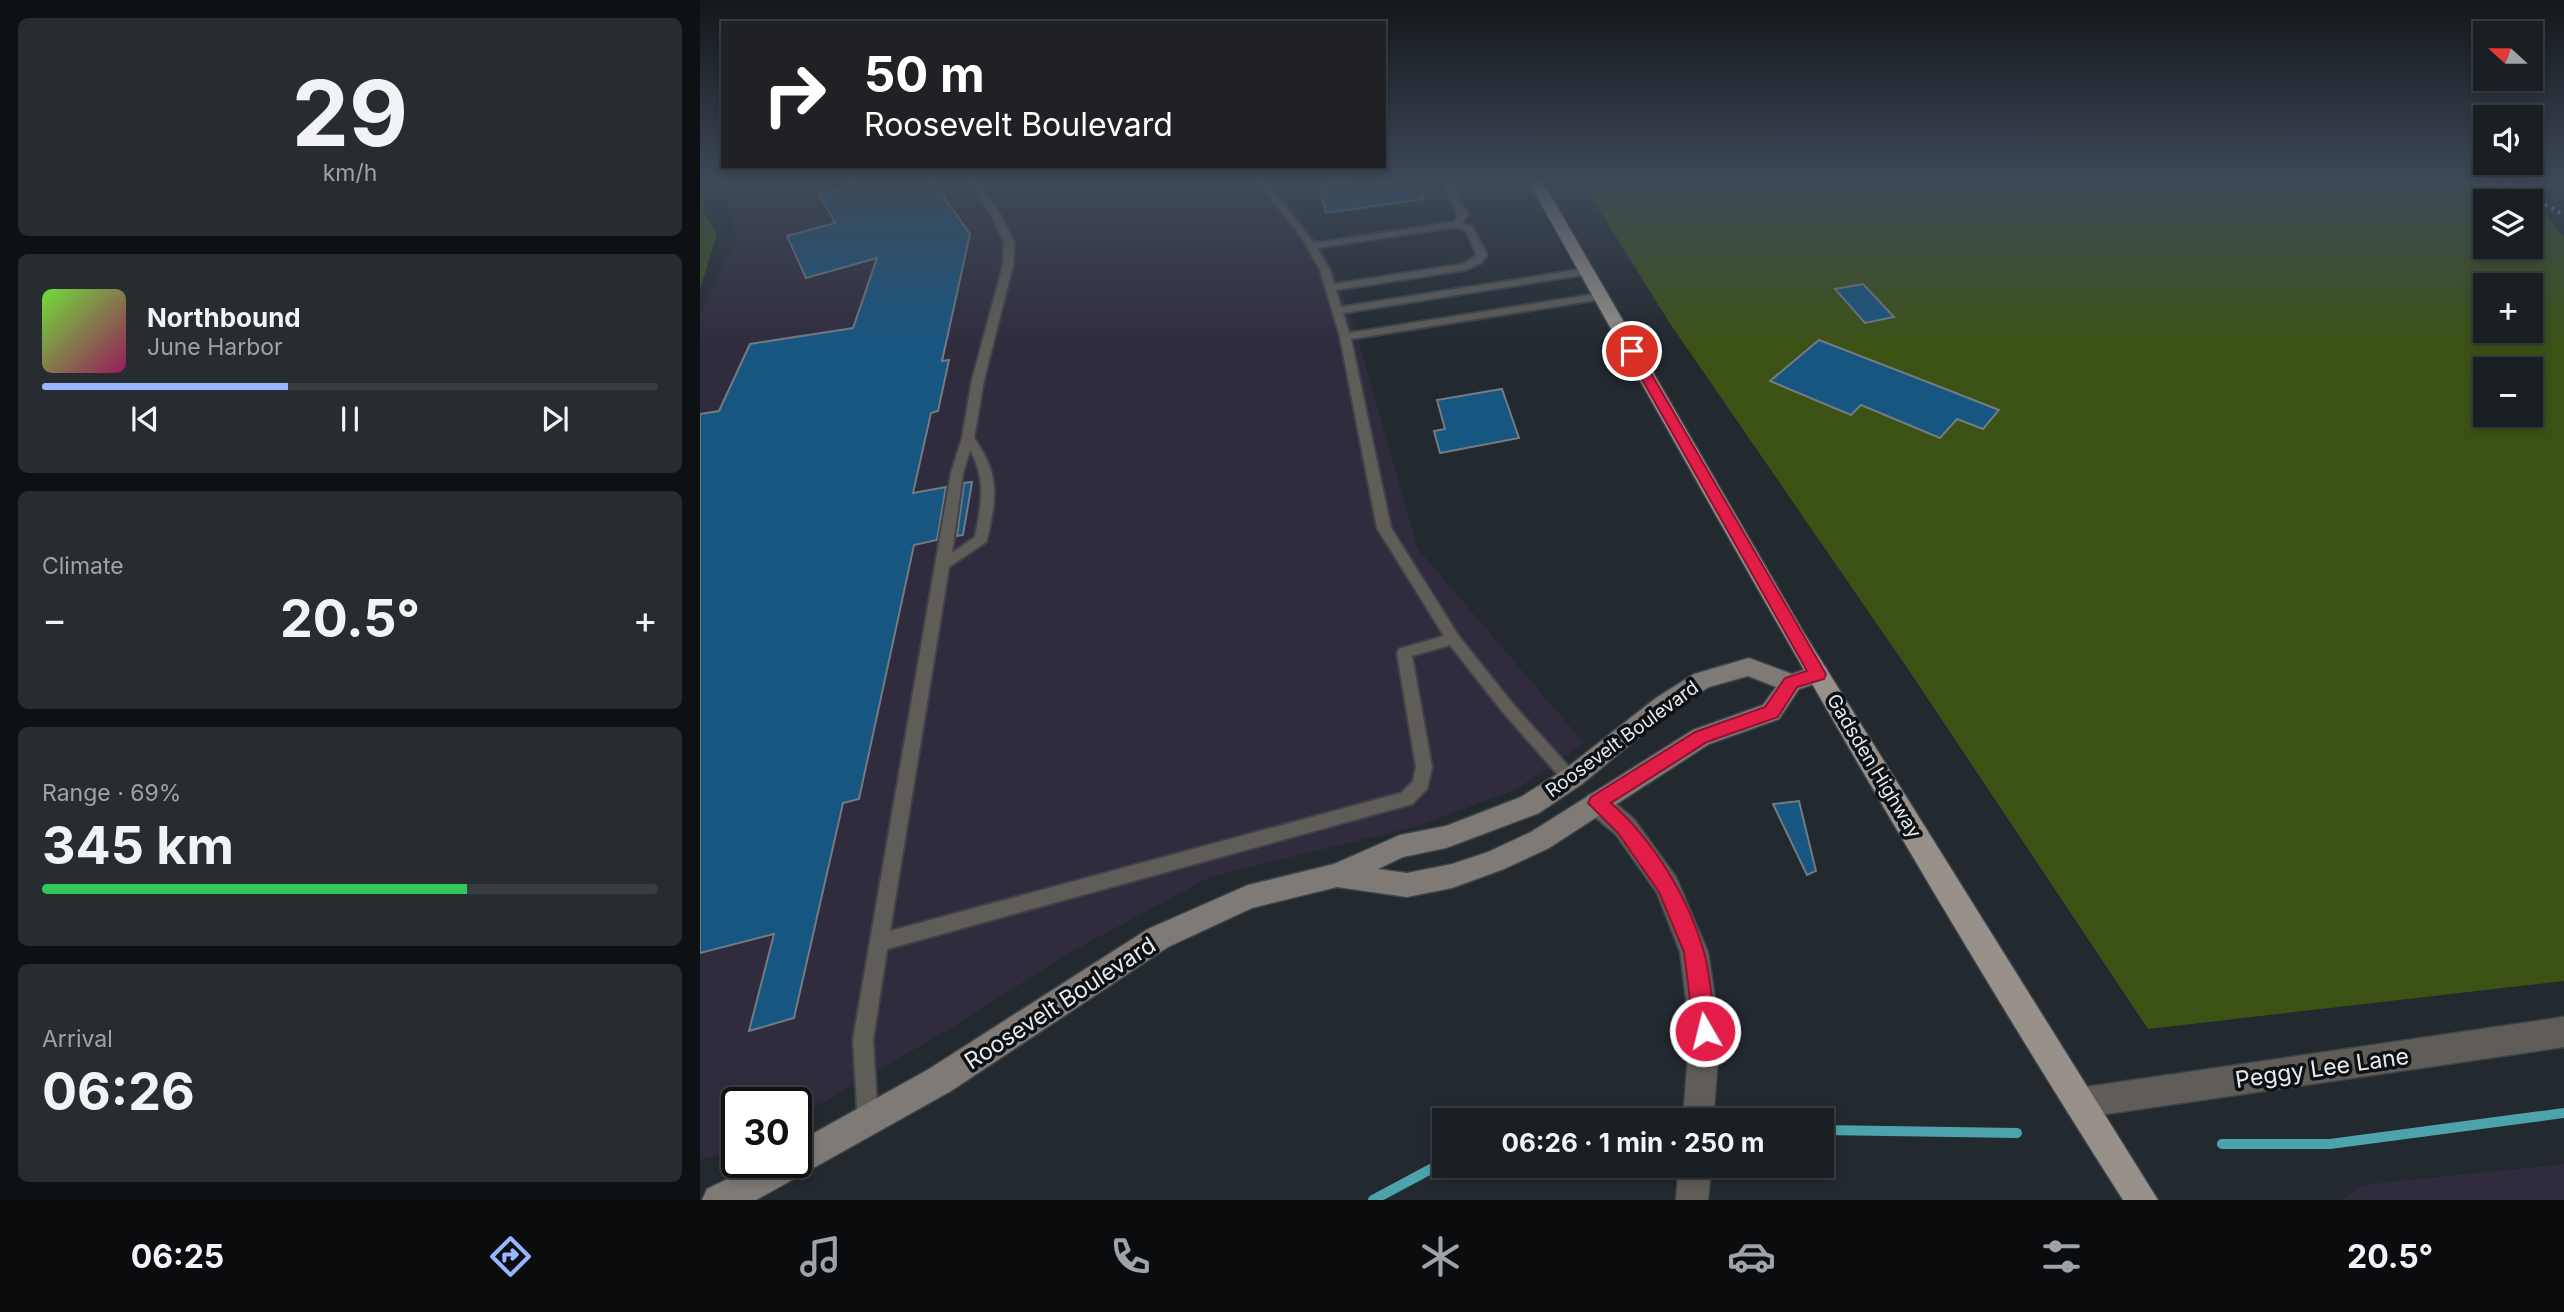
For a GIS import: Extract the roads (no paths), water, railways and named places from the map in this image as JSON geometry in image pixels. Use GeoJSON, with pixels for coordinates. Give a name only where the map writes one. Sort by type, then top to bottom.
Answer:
{"type":"FeatureCollection","features":[{"type":"Feature","properties":{"kind":"main road","name":"Gadsden Highway"},"geometry":{"type":"LineString","coordinates":[[1567,235],[1818,674],[2079,1103],[2142,1200]]}},
{"type":"Feature","properties":{"kind":"street","name":"Roosevelt Boulevard"},"geometry":{"type":"LineString","coordinates":[[812,1153],[962,1066],[1158,938],[1248,897],[1337,875],[1400,846],[1446,837],[1530,805],[1571,778],[1664,704],[1702,680],[1749,667],[1791,683],[1771,712],[1701,737],[1540,840],[1494,861],[1452,876],[1407,885],[1337,875]]}},
{"type":"Feature","properties":{"kind":"street"},"geometry":{"type":"LineString","coordinates":[[1791,683],[1818,674]]}},
{"type":"Feature","properties":{"kind":"street"},"geometry":{"type":"LineString","coordinates":[[1597,803],[1625,827],[1667,886],[1694,952],[1705,1031],[1699,1108]]}},
{"type":"Feature","properties":{"kind":"street","name":"Peggy Lee Lane"},"geometry":{"type":"LineString","coordinates":[[2079,1103],[2564,1032]]}},
{"type":"Feature","properties":{"kind":"street","name":"Roosevelt Boulevard"},"geometry":{"type":"LineString","coordinates":[[718,1200],[765,1178]]}},
{"type":"Feature","properties":{"kind":"street"},"geometry":{"type":"LineString","coordinates":[[1692,1200],[1694,1178]]}},
{"type":"Feature","properties":{"kind":"lane"},"geometry":{"type":"LineString","coordinates":[[868,1123],[863,1040],[957,473],[968,438],[978,380],[1008,265],[1009,242],[1006,235]]}},
{"type":"Feature","properties":{"kind":"lane"},"geometry":{"type":"LineString","coordinates":[[1303,235],[1325,270],[1345,337],[1384,528],[1453,639],[1507,707],[1571,778]]}},
{"type":"Feature","properties":{"kind":"lane"},"geometry":{"type":"LineString","coordinates":[[1311,246],[1384,235]]}},
{"type":"Feature","properties":{"kind":"lane"},"geometry":{"type":"LineString","coordinates":[[1331,288],[1466,267],[1478,261],[1482,255],[1473,235]]}},
{"type":"Feature","properties":{"kind":"lane"},"geometry":{"type":"LineString","coordinates":[[1337,311],[1588,271]]}},
{"type":"Feature","properties":{"kind":"lane"},"geometry":{"type":"LineString","coordinates":[[1345,337],[1602,296]]}},
{"type":"Feature","properties":{"kind":"lane"},"geometry":{"type":"LineString","coordinates":[[943,565],[981,539],[989,492],[988,468],[968,438]]}},
{"type":"Feature","properties":{"kind":"lane"},"geometry":{"type":"LineString","coordinates":[[879,943],[1406,799],[1421,784],[1424,767],[1404,653],[1453,639]]}},
{"type":"Feature","properties":{"kind":"waterway"},"geometry":{"type":"LineString","coordinates":[[2222,1144],[2330,1144],[2564,1113]]}},
{"type":"Feature","properties":{"kind":"waterway"},"geometry":{"type":"LineString","coordinates":[[1834,1130],[2017,1133]]}},
{"type":"Feature","properties":{"kind":"waterway"},"geometry":{"type":"LineString","coordinates":[[1373,1200],[1432,1168]]}}]}
